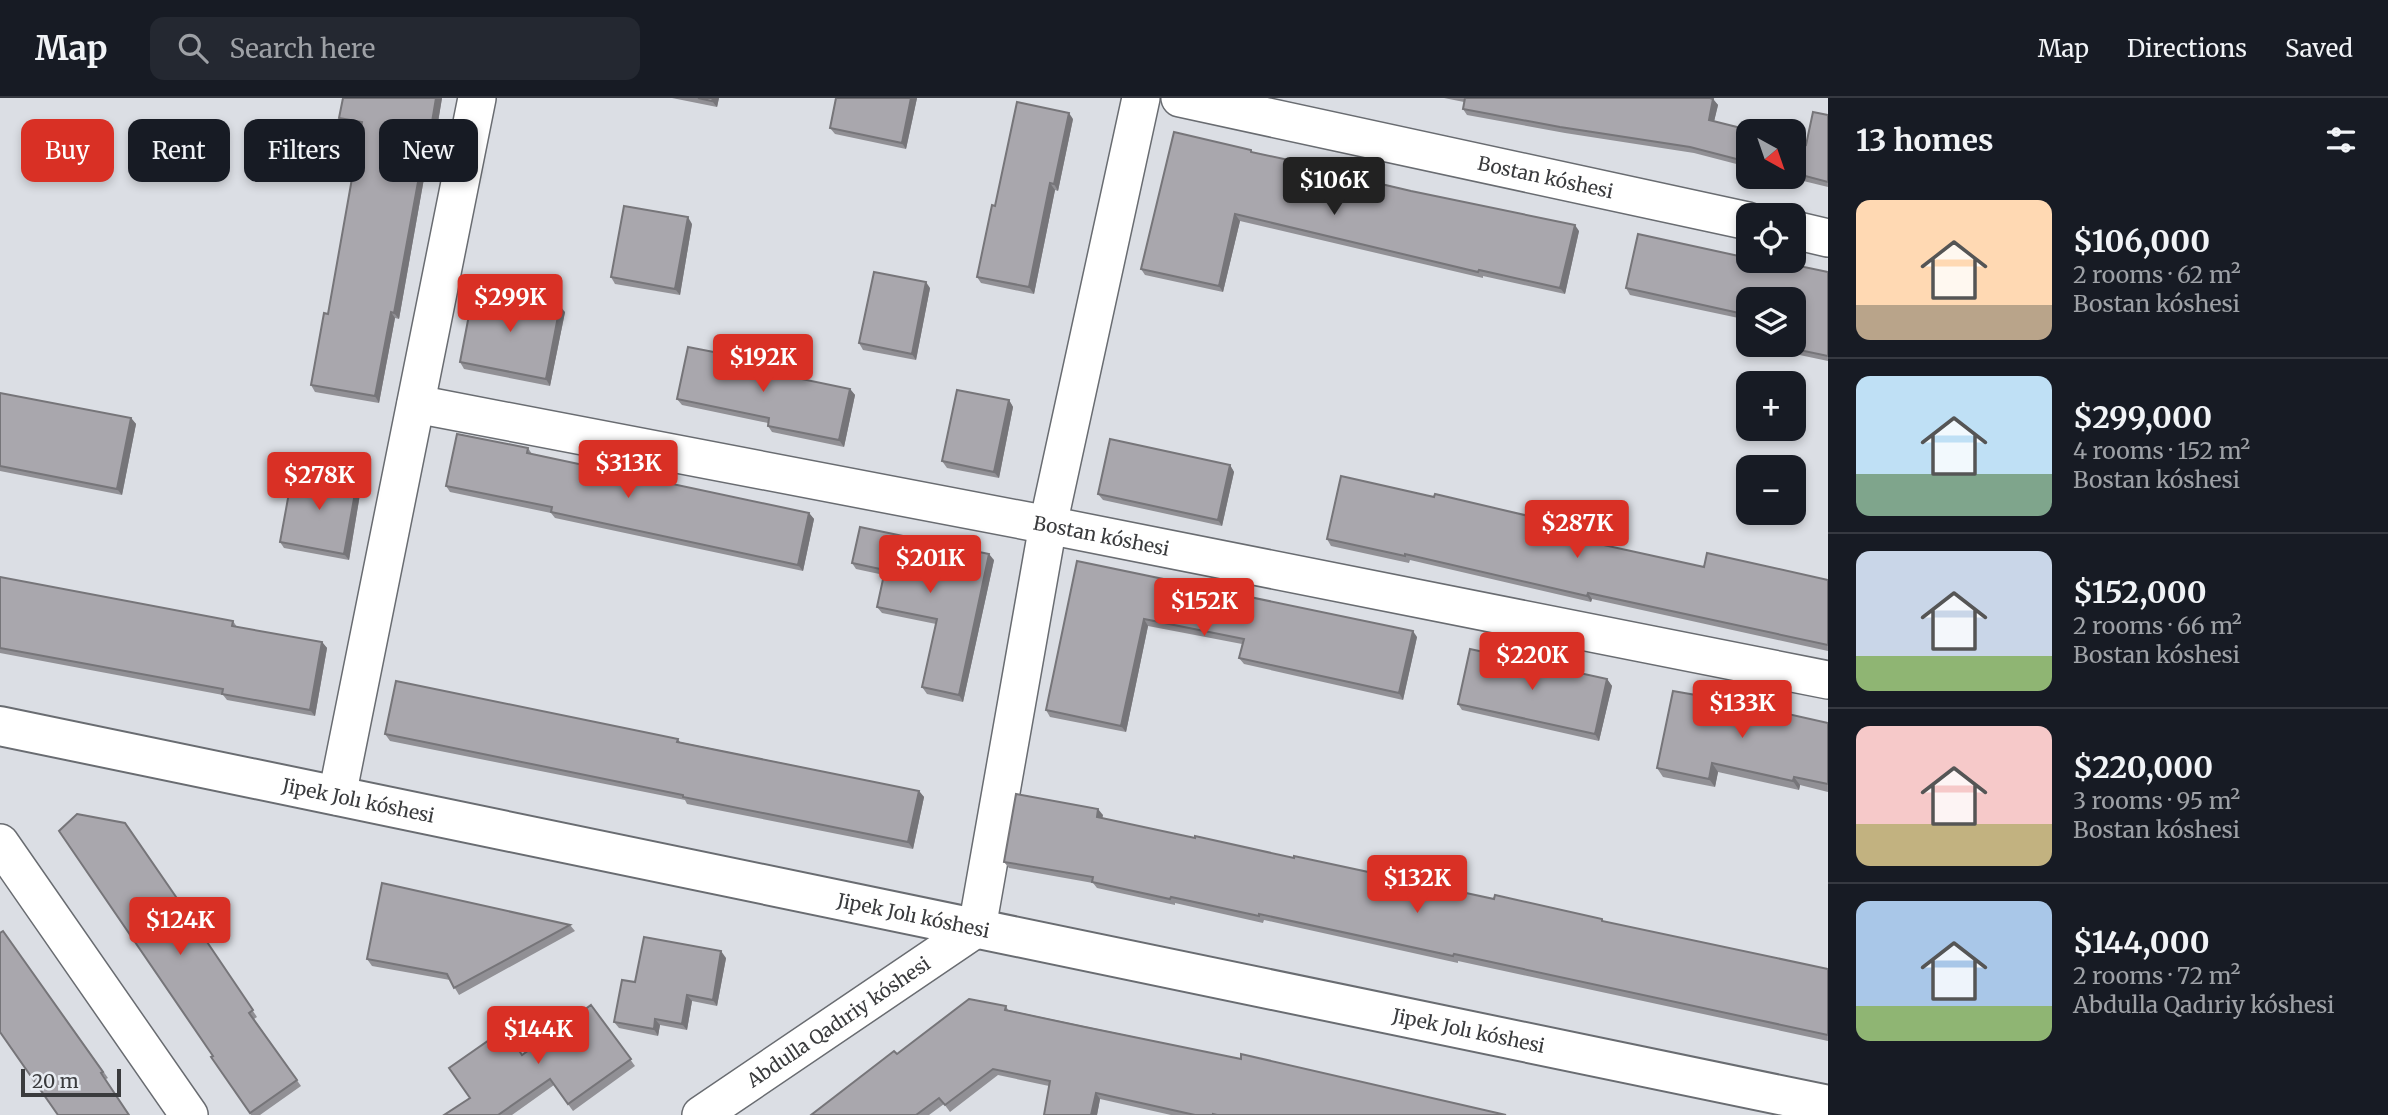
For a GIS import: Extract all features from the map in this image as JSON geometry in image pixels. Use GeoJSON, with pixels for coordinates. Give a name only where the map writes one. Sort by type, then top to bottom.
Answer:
{"type":"FeatureCollection","features":[{"type":"Feature","properties":{"kind":"street"},"geometry":{"type":"LineString","coordinates":[[337,796],[477,98]]}},
{"type":"Feature","properties":{"kind":"street"},"geometry":{"type":"LineString","coordinates":[[977,928],[1048,525],[1141,98]]}},
{"type":"Feature","properties":{"kind":"street","name":"Bostan kóshesi"},"geometry":{"type":"LineString","coordinates":[[1180,98],[1736,217]]}},
{"type":"Feature","properties":{"kind":"street"},"geometry":{"type":"LineString","coordinates":[[1806,233],[1828,238]]}},
{"type":"Feature","properties":{"kind":"street","name":"Bostan kóshesi"},"geometry":{"type":"LineString","coordinates":[[416,404],[1048,525],[1828,680]]}},
{"type":"Feature","properties":{"kind":"street","name":"Jipek Jolı kóshesi"},"geometry":{"type":"LineString","coordinates":[[0,726],[1828,1105]]}},
{"type":"Feature","properties":{"kind":"street"},"geometry":{"type":"LineString","coordinates":[[0,843],[189,1115]]}},
{"type":"Feature","properties":{"kind":"street","name":"Abdulla Qadıriy kóshesi"},"geometry":{"type":"LineString","coordinates":[[701,1115],[977,928]]}},
{"type":"Feature","properties":{"kind":"building"},"geometry":{"type":"Polygon","coordinates":[[[343,98],[436,98],[432,119],[379,119],[379,182],[418,182],[394,313],[391,312],[375,396],[311,385],[324,313],[328,314],[351,182],[365,182],[365,119],[339,118],[343,98]]]}},
{"type":"Feature","properties":{"kind":"building"},"geometry":{"type":"Polygon","coordinates":[[[836,98],[911,98],[902,143],[830,128],[836,98]]]}},
{"type":"Feature","properties":{"kind":"building"},"geometry":{"type":"Polygon","coordinates":[[[1465,98],[1710,98],[1713,99],[1709,120],[1736,127],[1736,159],[1690,147],[1463,109],[1465,98]]]}},
{"type":"Feature","properties":{"kind":"building"},"geometry":{"type":"Polygon","coordinates":[[[1017,102],[1069,113],[1054,184],[1050,183],[1029,287],[977,277],[1017,102]]]}},
{"type":"Feature","properties":{"kind":"building"},"geometry":{"type":"Polygon","coordinates":[[[1813,112],[1828,115],[1828,182],[1806,176],[1806,145],[1813,112]]]}},
{"type":"Feature","properties":{"kind":"building"},"geometry":{"type":"Polygon","coordinates":[[[1174,132],[1411,191],[1575,225],[1560,288],[1479,270],[1478,272],[1235,214],[1219,286],[1141,269],[1174,132]]]}},
{"type":"Feature","properties":{"kind":"building"},"geometry":{"type":"Polygon","coordinates":[[[624,206],[688,217],[675,289],[611,277],[624,206]]]}},
{"type":"Feature","properties":{"kind":"building"},"geometry":{"type":"Polygon","coordinates":[[[1638,234],[1736,255],[1736,273],[1806,273],[1806,267],[1828,272],[1828,356],[1806,351],[1806,287],[1736,287],[1736,312],[1626,288],[1638,234]]]}},
{"type":"Feature","properties":{"kind":"building"},"geometry":{"type":"Polygon","coordinates":[[[874,272],[926,282],[912,354],[859,343],[874,272]]]}},
{"type":"Feature","properties":{"kind":"building"},"geometry":{"type":"Polygon","coordinates":[[[474,289],[560,306],[546,379],[460,362],[474,289]]]}},
{"type":"Feature","properties":{"kind":"building"},"geometry":{"type":"Polygon","coordinates":[[[688,347],[760,361],[758,370],[850,389],[839,440],[768,426],[769,418],[677,399],[688,347]]]}},
{"type":"Feature","properties":{"kind":"building"},"geometry":{"type":"Polygon","coordinates":[[[957,390],[1009,400],[994,472],[942,461],[957,390]]]}},
{"type":"Feature","properties":{"kind":"building"},"geometry":{"type":"Polygon","coordinates":[[[0,393],[131,418],[117,489],[0,466],[0,393]]]}},
{"type":"Feature","properties":{"kind":"building"},"geometry":{"type":"Polygon","coordinates":[[[457,434],[528,448],[527,453],[809,513],[798,565],[551,512],[552,507],[446,486],[457,434]]]}},
{"type":"Feature","properties":{"kind":"building"},"geometry":{"type":"Polygon","coordinates":[[[1110,439],[1230,465],[1218,520],[1098,494],[1110,439]]]}},
{"type":"Feature","properties":{"kind":"building"},"geometry":{"type":"Polygon","coordinates":[[[293,471],[357,482],[344,554],[280,542],[293,471]]]}},
{"type":"Feature","properties":{"kind":"building"},"geometry":{"type":"Polygon","coordinates":[[[1341,476],[1434,497],[1435,494],[1601,533],[1599,544],[1704,567],[1707,553],[1828,580],[1828,645],[1327,539],[1341,476]]]}},
{"type":"Feature","properties":{"kind":"building"},"geometry":{"type":"Polygon","coordinates":[[[860,527],[989,554],[959,695],[922,687],[937,619],[877,607],[885,570],[852,563],[860,527]]]}},
{"type":"Feature","properties":{"kind":"building"},"geometry":{"type":"Polygon","coordinates":[[[1077,561],[1413,631],[1399,693],[1239,658],[1244,639],[1144,619],[1121,726],[1046,710],[1077,561]]]}},
{"type":"Feature","properties":{"kind":"building"},"geometry":{"type":"Polygon","coordinates":[[[0,577],[233,621],[232,626],[322,642],[310,710],[222,694],[223,689],[0,648],[0,577]]]}},
{"type":"Feature","properties":{"kind":"building"},"geometry":{"type":"Polygon","coordinates":[[[1470,649],[1607,679],[1595,734],[1458,704],[1470,649]]]}},
{"type":"Feature","properties":{"kind":"building"},"geometry":{"type":"Polygon","coordinates":[[[396,681],[919,791],[908,842],[385,734],[396,681]]]}},
{"type":"Feature","properties":{"kind":"building"},"geometry":{"type":"Polygon","coordinates":[[[1673,691],[1828,723],[1828,784],[1794,777],[1793,781],[1712,763],[1709,779],[1657,768],[1673,691]]]}},
{"type":"Feature","properties":{"kind":"building"},"geometry":{"type":"Polygon","coordinates":[[[1016,794],[1098,809],[1097,817],[1494,899],[1495,895],[1602,921],[1828,969],[1828,1035],[1454,954],[1453,956],[1259,914],[1171,897],[1170,899],[1092,882],[1093,877],[1004,862],[1016,794]]]}},
{"type":"Feature","properties":{"kind":"building"},"geometry":{"type":"Polygon","coordinates":[[[77,814],[125,823],[253,1010],[249,1013],[297,1080],[250,1113],[59,831],[77,814]]]}},
{"type":"Feature","properties":{"kind":"building"},"geometry":{"type":"Polygon","coordinates":[[[382,883],[570,925],[454,988],[447,974],[367,959],[382,883]]]}},
{"type":"Feature","properties":{"kind":"building"},"geometry":{"type":"Polygon","coordinates":[[[3,931],[103,1072],[101,1073],[129,1115],[58,1115],[0,1032],[0,933],[3,931]]]}},
{"type":"Feature","properties":{"kind":"building"},"geometry":{"type":"Polygon","coordinates":[[[644,937],[721,951],[713,1000],[687,995],[682,1024],[655,1019],[654,1029],[614,1022],[622,980],[635,982],[644,937]]]}},
{"type":"Feature","properties":{"kind":"building"},"geometry":{"type":"Polygon","coordinates":[[[969,999],[1006,1006],[1005,1010],[1241,1059],[1241,1054],[1506,1115],[1195,1115],[1096,1093],[1091,1115],[1044,1115],[1050,1081],[993,1069],[945,1105],[939,1098],[916,1115],[811,1115],[894,1051],[897,1054],[969,999]]]}},
{"type":"Feature","properties":{"kind":"building"},"geometry":{"type":"Polygon","coordinates":[[[591,1005],[631,1059],[568,1104],[550,1079],[498,1115],[444,1115],[470,1098],[449,1068],[505,1029],[522,1055],[591,1005]]]}}]}
